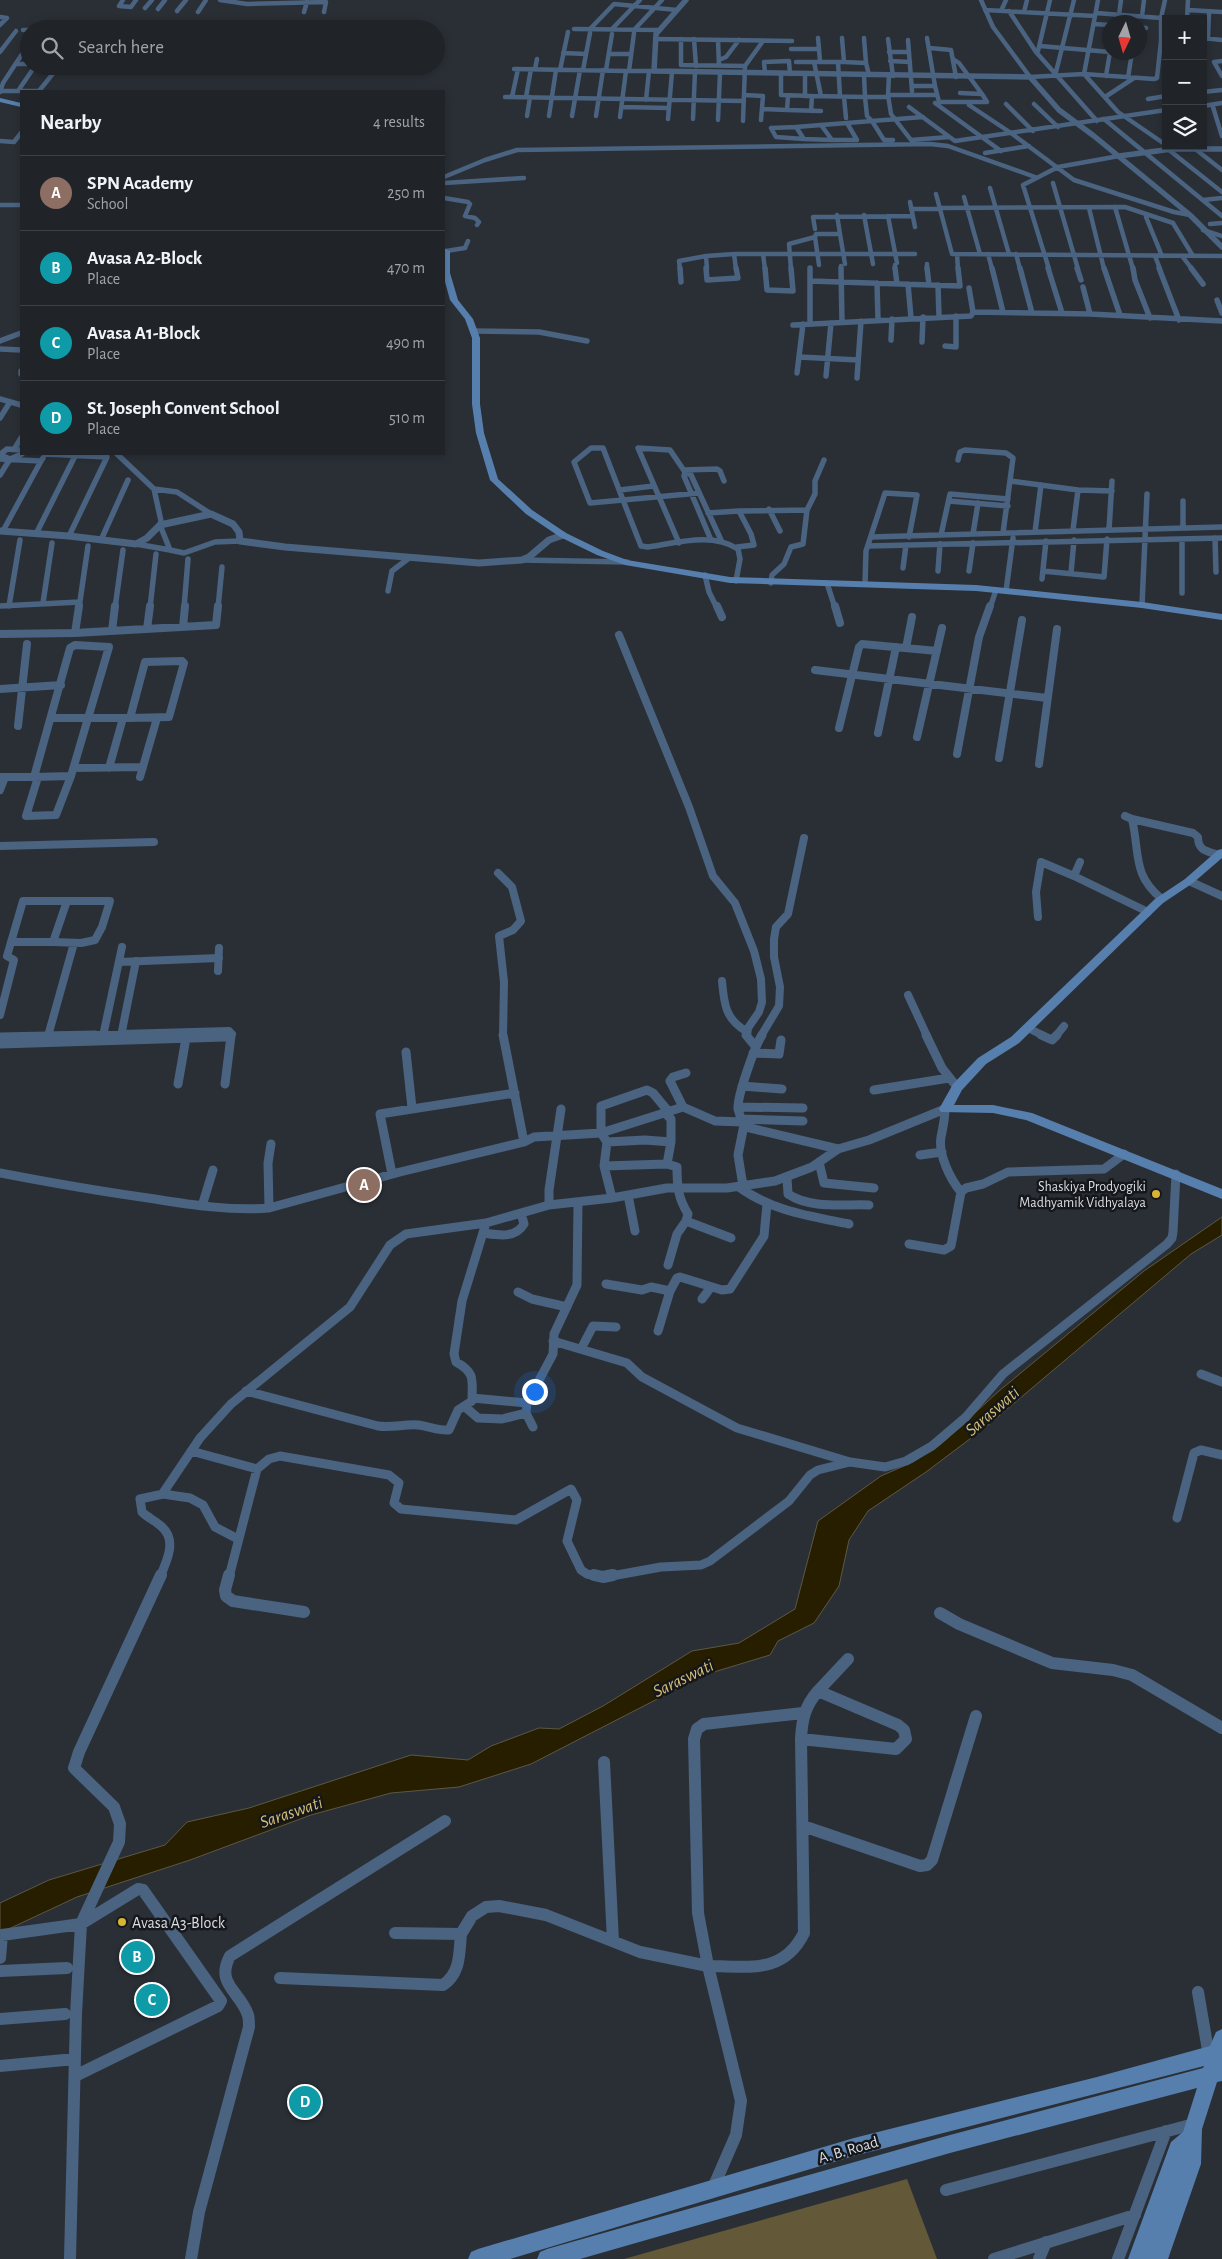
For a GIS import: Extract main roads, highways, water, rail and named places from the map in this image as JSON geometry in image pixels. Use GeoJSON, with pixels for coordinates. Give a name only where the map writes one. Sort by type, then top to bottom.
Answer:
{"type":"FeatureCollection","features":[{"type":"Feature","properties":{"kind":"main road"},"geometry":{"type":"LineString","coordinates":[[0,100],[20,105]]}},
{"type":"Feature","properties":{"kind":"main road"},"geometry":{"type":"LineString","coordinates":[[445,250],[446,273],[454,300],[466,314],[476,338],[476,404],[480,433],[494,480],[529,512],[563,535],[600,553],[627,562],[733,581],[864,584],[1001,591],[1142,605],[1222,617]]}},
{"type":"Feature","properties":{"kind":"main road"},"geometry":{"type":"LineString","coordinates":[[1220,854],[1189,881],[1162,899],[1016,1040],[953,1082],[945,1109],[993,1109],[1028,1116],[1222,1192]]}},
{"type":"Feature","properties":{"kind":"main road"},"geometry":{"type":"LineString","coordinates":[[1138,2259],[1178,2149],[1192,2130],[1215,2074],[1217,2050]]}},
{"type":"Feature","properties":{"kind":"main road","name":"A. B. Road"},"geometry":{"type":"LineString","coordinates":[[478,2259],[854,2147],[1217,2050]]}},
{"type":"Feature","properties":{"kind":"main road","name":"A. B. Road"},"geometry":{"type":"LineString","coordinates":[[547,2259],[950,2144],[1215,2074]]}},
{"type":"Feature","properties":{"kind":"main road"},"geometry":{"type":"LineString","coordinates":[[1158,2259],[1192,2164],[1192,2130]]}},
{"type":"Feature","properties":{"kind":"water","name":"Saraswati"},"geometry":{"type":"Polygon","coordinates":[[[1222,1217],[1222,1235],[1191,1254],[987,1426],[926,1472],[868,1511],[849,1540],[839,1586],[814,1623],[778,1641],[770,1655],[704,1675],[531,1764],[459,1787],[391,1793],[311,1815],[190,1860],[77,1897],[0,1933],[0,1903],[49,1880],[165,1845],[187,1822],[249,1808],[411,1755],[468,1760],[491,1746],[539,1728],[559,1729],[603,1706],[692,1651],[739,1643],[795,1609],[818,1521],[881,1476],[913,1462],[941,1444],[999,1391],[1144,1271],[1222,1217]]]}},
{"type":"Feature","properties":{"kind":"place","name":"SPN Academy"},"geometry":{"type":"Point","coordinates":[364,1185]}},
{"type":"Feature","properties":{"kind":"place","name":"Shaskiya Prodyogiki Madhyamik Vidhyalaya"},"geometry":{"type":"Point","coordinates":[1156,1194]}},
{"type":"Feature","properties":{"kind":"place","name":"Avasa A3-Block"},"geometry":{"type":"Point","coordinates":[122,1922]}},
{"type":"Feature","properties":{"kind":"place","name":"Avasa A2-Block"},"geometry":{"type":"Point","coordinates":[137,1957]}},
{"type":"Feature","properties":{"kind":"place","name":"Avasa A1-Block"},"geometry":{"type":"Point","coordinates":[152,2000]}},
{"type":"Feature","properties":{"kind":"place","name":"St. Joseph Convent School"},"geometry":{"type":"Point","coordinates":[305,2102]}}]}
